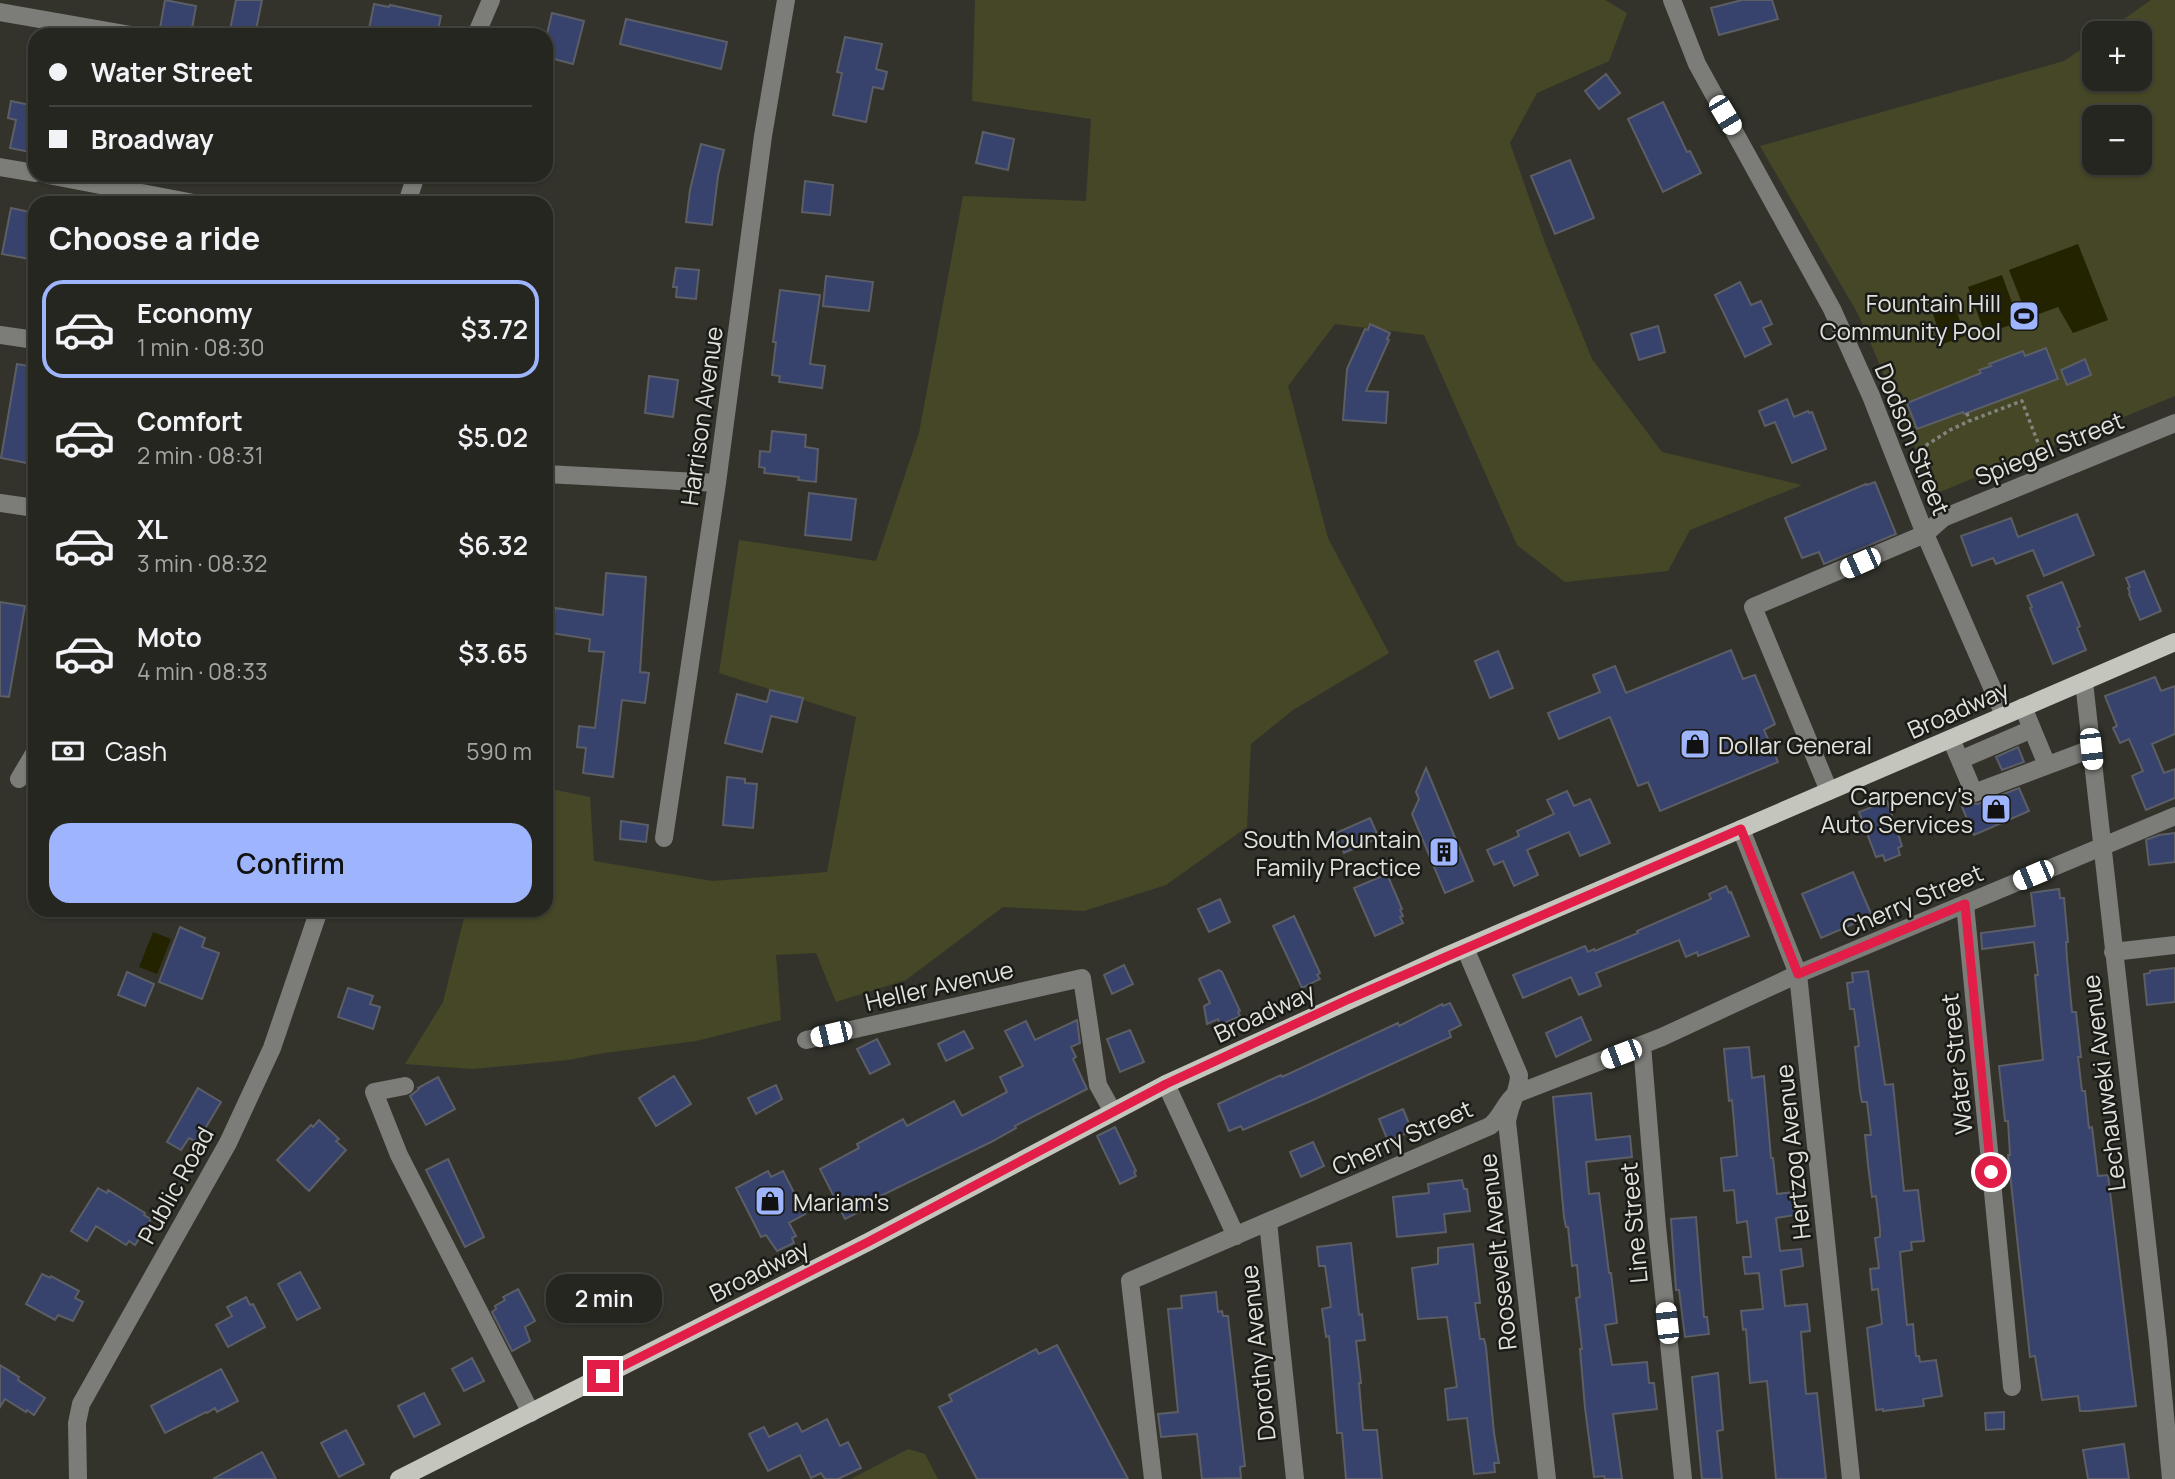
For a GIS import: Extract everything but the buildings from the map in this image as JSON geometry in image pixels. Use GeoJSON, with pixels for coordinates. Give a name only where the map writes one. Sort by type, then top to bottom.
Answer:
{"type":"FeatureCollection","features":[{"type":"Feature","properties":{"kind":"main road","name":"Broadway"},"geometry":{"type":"LineString","coordinates":[[399,1479],[868,1242],[1166,1084],[1465,948],[2175,642]]}},
{"type":"Feature","properties":{"kind":"street"},"geometry":{"type":"LineString","coordinates":[[479,28],[491,0]]}},
{"type":"Feature","properties":{"kind":"street","name":"Harrison Avenue"},"geometry":{"type":"LineString","coordinates":[[664,838],[717,483],[763,136],[786,0]]}},
{"type":"Feature","properties":{"kind":"street","name":"Dodson Street"},"geometry":{"type":"LineString","coordinates":[[1672,0],[1697,65],[1832,309],[1871,396],[1925,534],[2004,715]]}},
{"type":"Feature","properties":{"kind":"street"},"geometry":{"type":"LineString","coordinates":[[0,12],[91,28]]}},
{"type":"Feature","properties":{"kind":"street"},"geometry":{"type":"LineString","coordinates":[[0,167],[28,172]]}},
{"type":"Feature","properties":{"kind":"street"},"geometry":{"type":"LineString","coordinates":[[84,182],[158,196]]}},
{"type":"Feature","properties":{"kind":"street"},"geometry":{"type":"LineString","coordinates":[[0,335],[28,339]]}},
{"type":"Feature","properties":{"kind":"street","name":"Spiegel Street"},"geometry":{"type":"LineString","coordinates":[[1829,792],[1753,607],[1925,534],[1943,519],[2175,424]]}},
{"type":"Feature","properties":{"kind":"street"},"geometry":{"type":"LineString","coordinates":[[553,474],[717,483]]}},
{"type":"Feature","properties":{"kind":"street"},"geometry":{"type":"LineString","coordinates":[[0,503],[28,507]]}},
{"type":"Feature","properties":{"kind":"street","name":"Lechauweki Avenue"},"geometry":{"type":"LineString","coordinates":[[2084,682],[2113,952],[2166,1340],[2171,1479]]}},
{"type":"Feature","properties":{"kind":"street"},"geometry":{"type":"LineString","coordinates":[[2023,707],[2047,765]]}},
{"type":"Feature","properties":{"kind":"street"},"geometry":{"type":"LineString","coordinates":[[1960,760],[2032,729]]}},
{"type":"Feature","properties":{"kind":"street"},"geometry":{"type":"LineString","coordinates":[[1951,739],[1974,793],[2091,749]]}},
{"type":"Feature","properties":{"kind":"street"},"geometry":{"type":"LineString","coordinates":[[19,779],[28,764]]}},
{"type":"Feature","properties":{"kind":"street","name":"Cherry Street"},"geometry":{"type":"LineString","coordinates":[[1153,1479],[1130,1281],[1490,1125],[1499,1119],[1508,1100],[1517,1094],[1642,1045],[1798,974],[2175,816]]}},
{"type":"Feature","properties":{"kind":"street","name":"Hertzog Avenue"},"geometry":{"type":"LineString","coordinates":[[1741,829],[1798,974],[1851,1479]]}},
{"type":"Feature","properties":{"kind":"street","name":"Water Street"},"geometry":{"type":"LineString","coordinates":[[1965,904],[2012,1387]]}},
{"type":"Feature","properties":{"kind":"street","name":"Public Road"},"geometry":{"type":"LineString","coordinates":[[78,1479],[77,1423],[81,1404],[228,1143],[268,1057],[317,917]]}},
{"type":"Feature","properties":{"kind":"street"},"geometry":{"type":"LineString","coordinates":[[2113,952],[2175,945]]}},
{"type":"Feature","properties":{"kind":"street","name":"Roosevelt Avenue"},"geometry":{"type":"LineString","coordinates":[[1465,948],[1519,1075],[1517,1094],[1507,1122],[1547,1479]]}},
{"type":"Feature","properties":{"kind":"street","name":"Heller Avenue"},"geometry":{"type":"LineString","coordinates":[[806,1040],[1082,978],[1098,1085],[1114,1112]]}},
{"type":"Feature","properties":{"kind":"street","name":"Line Street"},"geometry":{"type":"LineString","coordinates":[[1642,1045],[1657,1227],[1683,1479]]}},
{"type":"Feature","properties":{"kind":"street","name":"Dorothy Avenue"},"geometry":{"type":"LineString","coordinates":[[1166,1084],[1236,1236]]}},
{"type":"Feature","properties":{"kind":"street"},"geometry":{"type":"LineString","coordinates":[[405,1086],[374,1092],[399,1156],[531,1413]]}},
{"type":"Feature","properties":{"kind":"street","name":"Dorothy Avenue"},"geometry":{"type":"LineString","coordinates":[[1268,1222],[1295,1479]]}},
{"type":"Feature","properties":{"kind":"path"},"geometry":{"type":"LineString","coordinates":[[1914,453],[1950,430],[2022,401],[2043,456]]}},
{"type":"Feature","properties":{"kind":"path"},"geometry":{"type":"LineString","coordinates":[[1967,413],[1969,421]]}},
{"type":"Feature","properties":{"kind":"green space"},"geometry":{"type":"Polygon","coordinates":[[[975,0],[1605,0],[1627,13],[1609,61],[1537,93],[1510,143],[1545,243],[1592,359],[1662,452],[1802,485],[1690,530],[1668,571],[1565,582],[1517,545],[1424,335],[1335,324],[1288,386],[1328,538],[1389,653],[1293,710],[1251,744],[1247,827],[1166,885],[1084,911],[1003,907],[906,980],[836,1002],[816,953],[776,955],[781,1020],[696,1041],[569,1060],[472,1069],[405,1064],[443,1002],[464,917],[553,917],[553,789],[590,797],[594,861],[713,881],[827,872],[856,717],[719,673],[739,540],[876,561],[919,433],[963,196],[1086,201],[1091,119],[972,101],[975,0]]]}},
{"type":"Feature","properties":{"kind":"green space"},"geometry":{"type":"Polygon","coordinates":[[[2151,0],[2175,0],[2175,396],[1935,494],[1858,314],[1760,146],[2064,61],[2082,49],[2082,91],[2152,91],[2152,21],[2121,21],[2151,0]]]}},
{"type":"Feature","properties":{"kind":"green space"},"geometry":{"type":"Polygon","coordinates":[[[908,1449],[925,1454],[938,1479],[851,1479],[908,1449]]]}},
{"type":"Feature","properties":{"kind":"shaded area"},"geometry":{"type":"Polygon","coordinates":[[[2078,244],[2108,320],[2073,333],[2058,307],[2028,318],[2009,270],[2078,244]]]}},
{"type":"Feature","properties":{"kind":"shaded area"},"geometry":{"type":"Polygon","coordinates":[[[2002,275],[2019,322],[1985,334],[1968,287],[2002,275]]]}},
{"type":"Feature","properties":{"kind":"shaded area"},"geometry":{"type":"Polygon","coordinates":[[[1953,300],[1965,336],[1943,344],[1931,308],[1953,300]]]}},
{"type":"Feature","properties":{"kind":"shaded area"},"geometry":{"type":"Polygon","coordinates":[[[153,932],[171,939],[157,974],[139,967],[153,932]]]}},
{"type":"Feature","properties":{"kind":"place","name":"Fountain Hill Community Pool"},"geometry":{"type":"Point","coordinates":[2024,316]}},
{"type":"Feature","properties":{"kind":"place","name":"Dollar General"},"geometry":{"type":"Point","coordinates":[1695,744]}},
{"type":"Feature","properties":{"kind":"place","name":"Carpency's Auto Services"},"geometry":{"type":"Point","coordinates":[1996,809]}},
{"type":"Feature","properties":{"kind":"place","name":"South Mountain Family Practice"},"geometry":{"type":"Point","coordinates":[1444,852]}},
{"type":"Feature","properties":{"kind":"place","name":"Mariam's"},"geometry":{"type":"Point","coordinates":[770,1201]}},
{"type":"Feature","properties":{"kind":"route"},"geometry":{"type":"LineString","coordinates":[[603,1376],[868,1242],[1166,1084],[1349,999],[1741,829],[1798,974],[1965,904],[1991,1172]]}}]}
